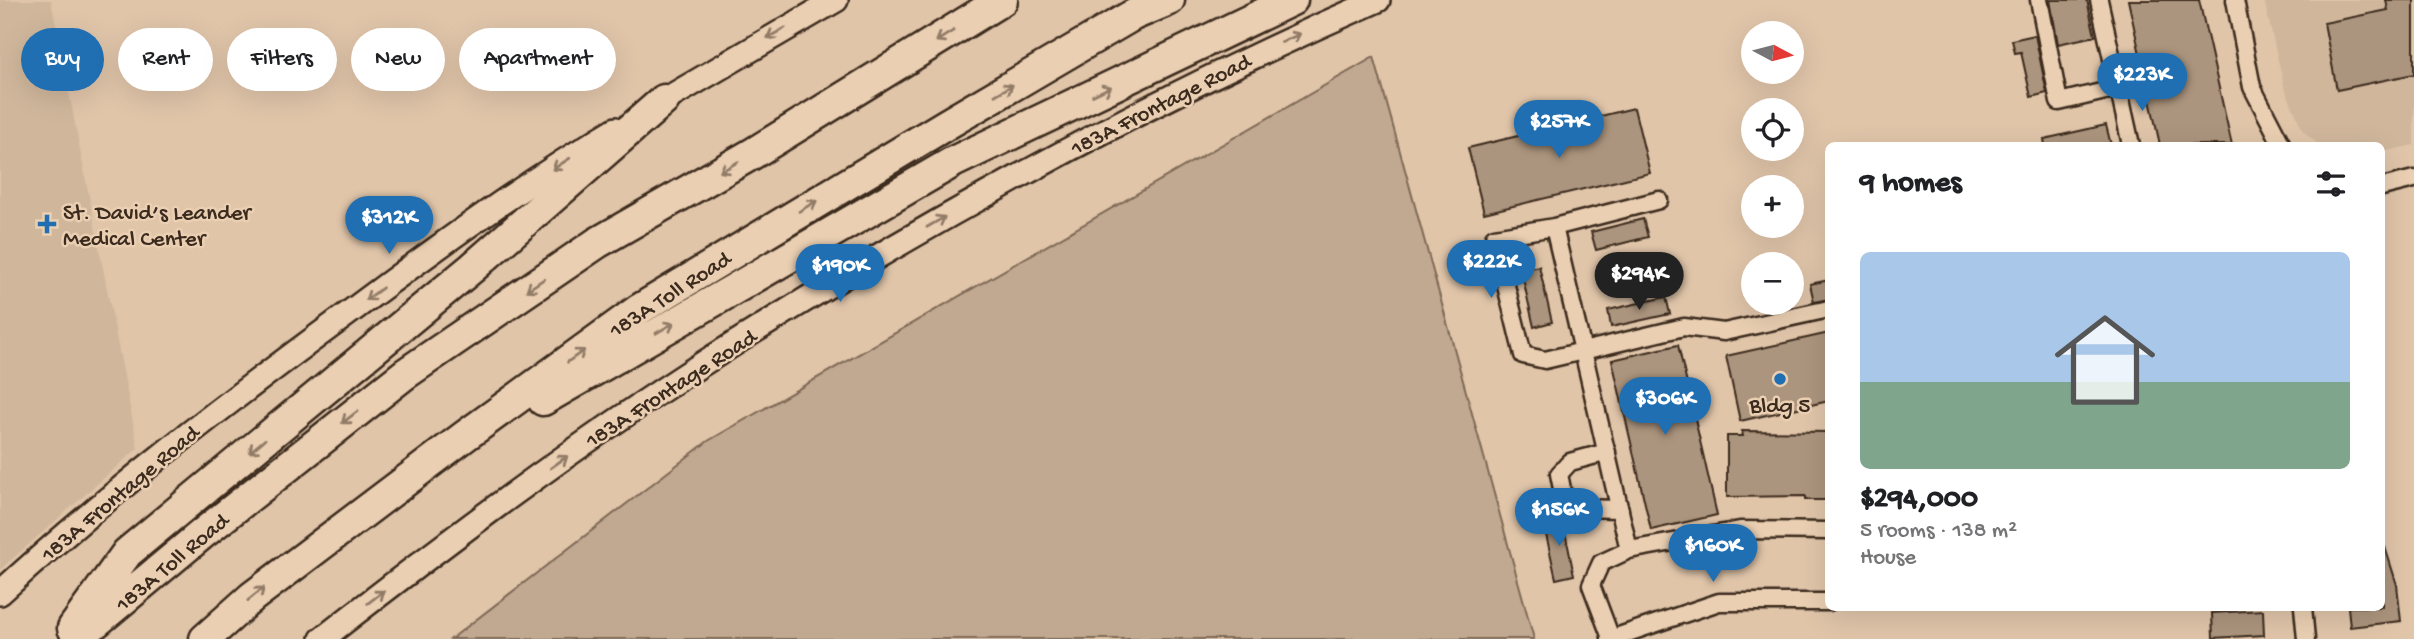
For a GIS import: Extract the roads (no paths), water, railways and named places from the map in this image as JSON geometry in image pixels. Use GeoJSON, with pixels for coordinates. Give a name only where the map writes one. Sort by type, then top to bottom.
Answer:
{"type":"FeatureCollection","features":[{"type":"Feature","properties":{"kind":"highway","name":"183A Toll Road"},"geometry":{"type":"LineString","coordinates":[[76,639],[202,534],[405,374],[597,243],[752,154],[1002,0]]}},
{"type":"Feature","properties":{"kind":"highway","name":"183A Toll Road"},"geometry":{"type":"LineString","coordinates":[[205,639],[252,597],[640,309],[958,117],[1133,15],[1169,0]]}},
{"type":"Feature","properties":{"kind":"highway"},"geometry":{"type":"LineString","coordinates":[[396,488],[656,333],[953,162],[1292,0]]}},
{"type":"Feature","properties":{"kind":"highway"},"geometry":{"type":"LineString","coordinates":[[65,639],[127,554],[472,268],[664,100]]}},
{"type":"Feature","properties":{"kind":"main road","name":"183A Frontage Road"},"geometry":{"type":"LineString","coordinates":[[0,593],[143,470],[262,376],[485,215],[664,100],[836,0]]}},
{"type":"Feature","properties":{"kind":"main road","name":"183A Frontage Road"},"geometry":{"type":"LineString","coordinates":[[322,639],[452,538],[595,436],[708,360],[852,270],[970,202],[1116,124],[1290,38],[1378,0]]}},
{"type":"Feature","properties":{"kind":"street"},"geometry":{"type":"LineString","coordinates":[[2039,0],[2059,102],[2118,88]]}},
{"type":"Feature","properties":{"kind":"street"},"geometry":{"type":"LineString","coordinates":[[2099,0],[2130,142]]}},
{"type":"Feature","properties":{"kind":"street"},"geometry":{"type":"LineString","coordinates":[[2235,0],[2252,86],[2280,142]]}},
{"type":"Feature","properties":{"kind":"street"},"geometry":{"type":"LineString","coordinates":[[2385,186],[2414,179]]}},
{"type":"Feature","properties":{"kind":"street"},"geometry":{"type":"LineString","coordinates":[[1659,200],[1554,227],[1494,237],[1523,355],[1545,360],[1684,327],[1724,332],[1825,310]]}},
{"type":"Feature","properties":{"kind":"street"},"geometry":{"type":"LineString","coordinates":[[1554,227],[1629,550]]}},
{"type":"Feature","properties":{"kind":"street"},"geometry":{"type":"LineString","coordinates":[[1606,452],[1570,462],[1559,474],[1564,499],[1575,508],[1619,509]]}},
{"type":"Feature","properties":{"kind":"street"},"geometry":{"type":"LineString","coordinates":[[1825,531],[1740,530],[1629,550],[1601,563],[1591,585],[1611,639],[1719,602],[1825,602]]}},
{"type":"Feature","properties":{"kind":"street"},"geometry":{"type":"LineString","coordinates":[[2303,611],[2306,639]]}},
{"type":"Feature","properties":{"kind":"place","name":"St. David’s Leander Medical Center"},"geometry":{"type":"Point","coordinates":[47,224]}},
{"type":"Feature","properties":{"kind":"place","name":"Bldg 5"},"geometry":{"type":"Point","coordinates":[1780,379]}}]}
